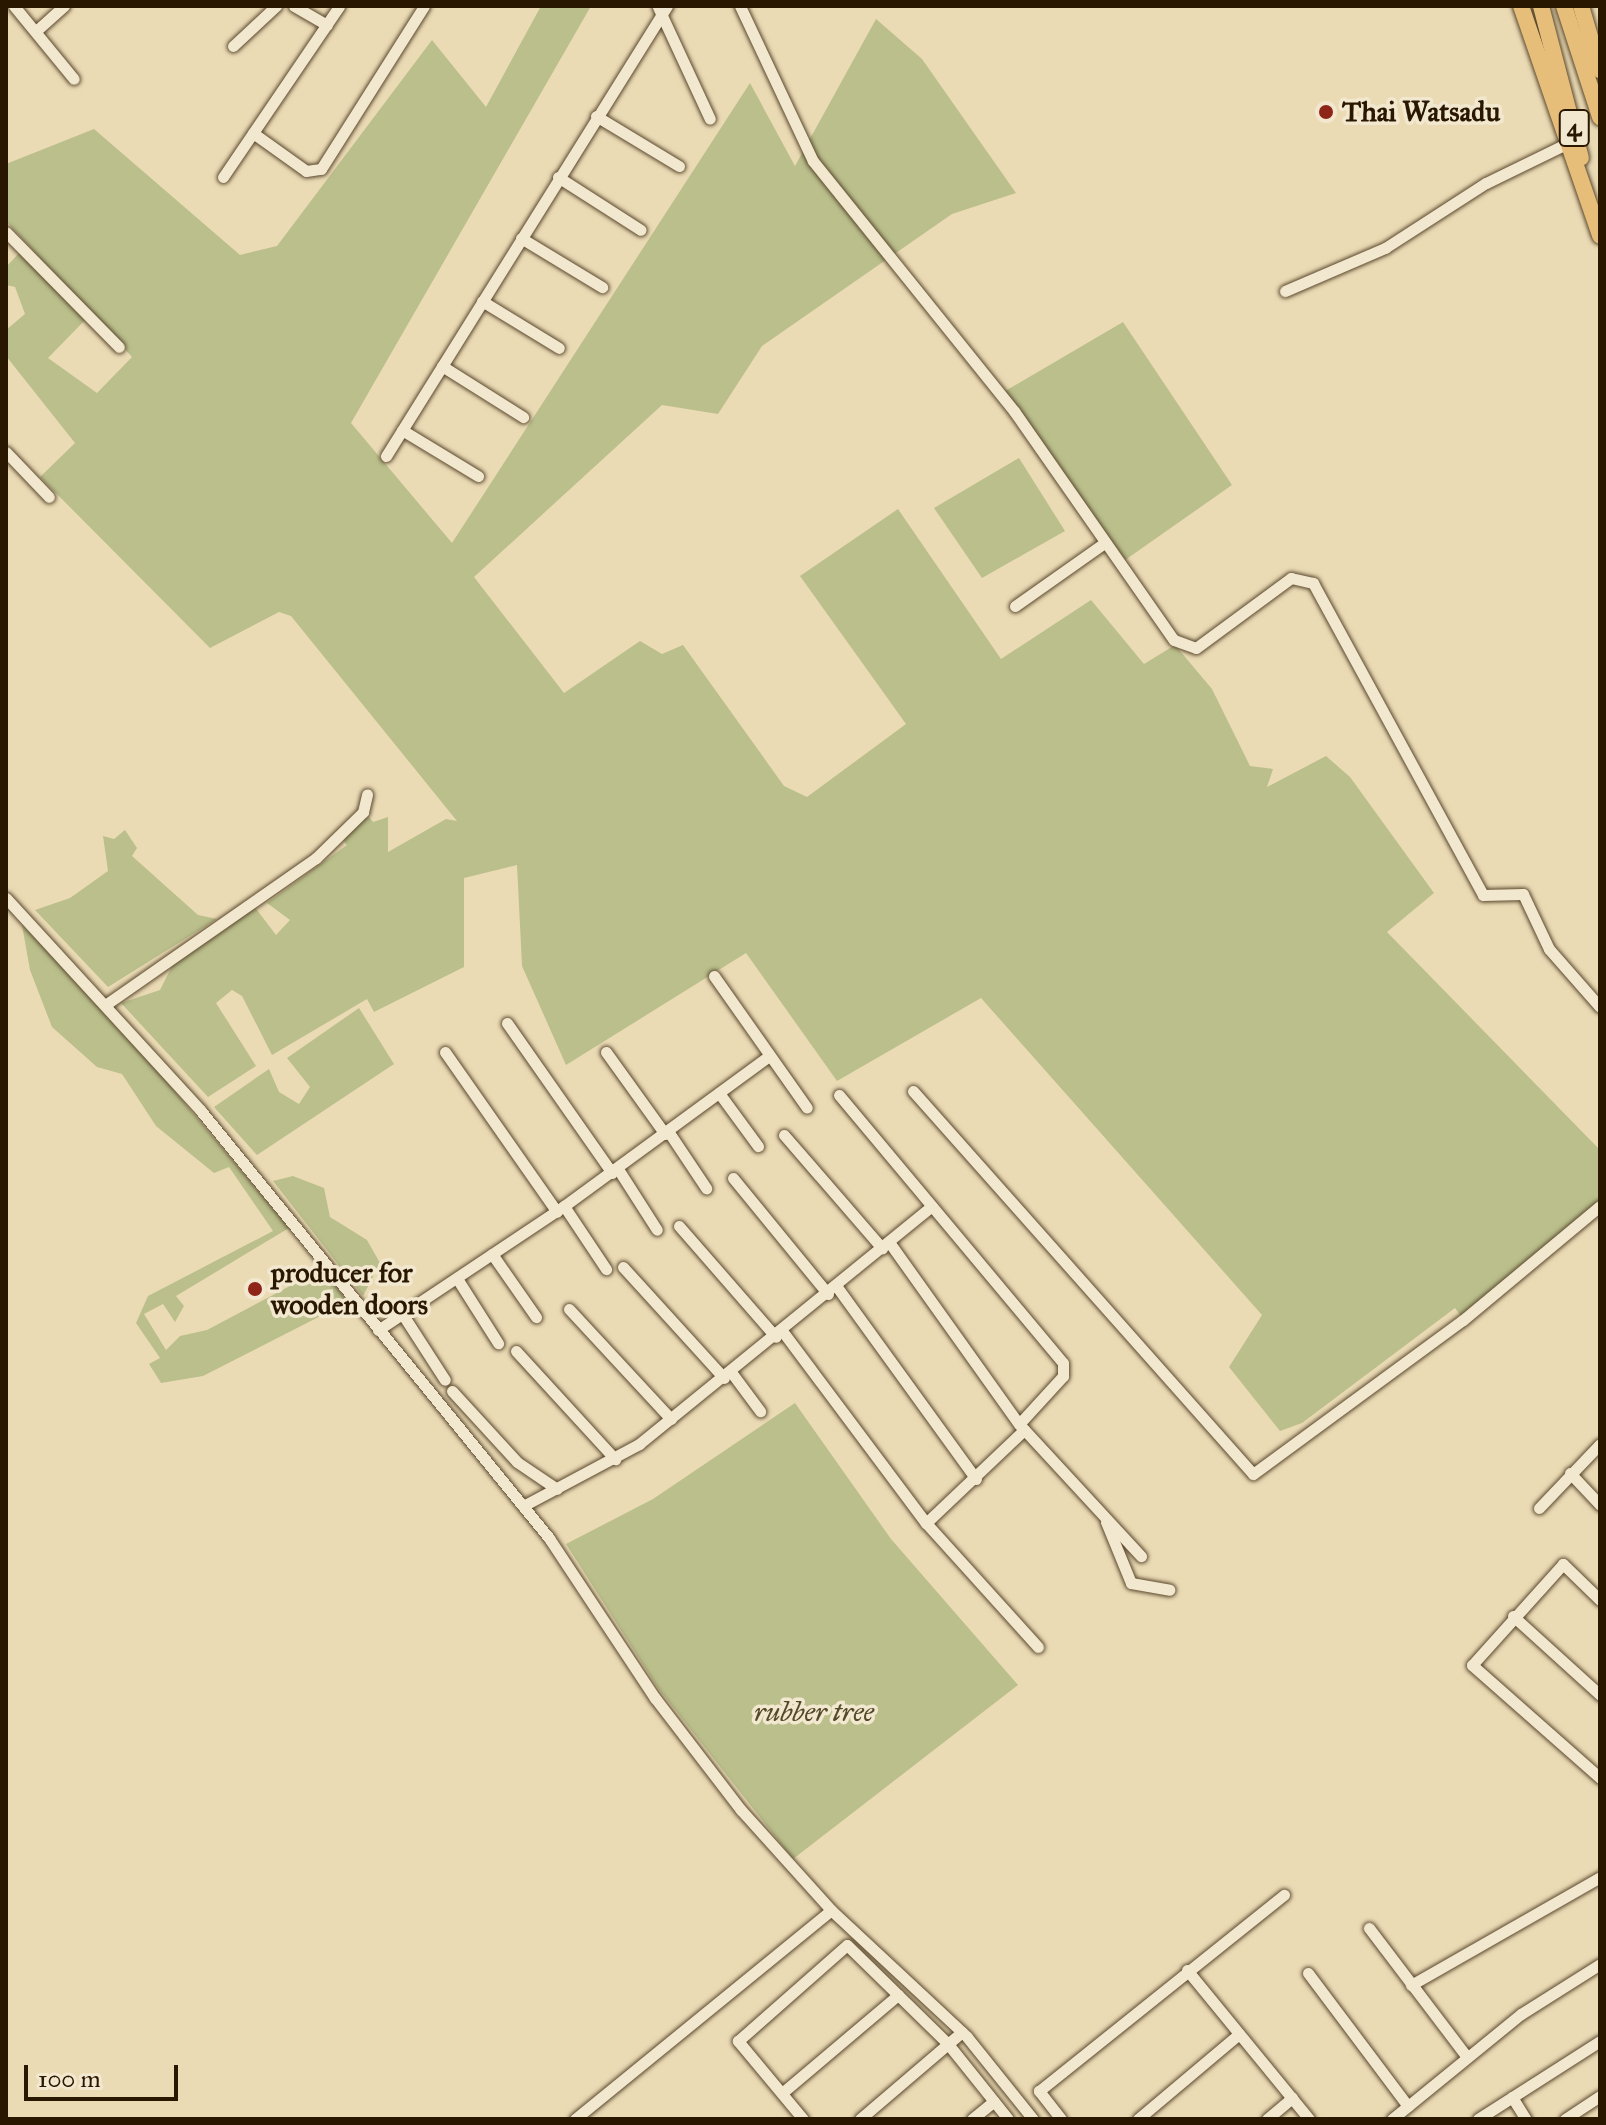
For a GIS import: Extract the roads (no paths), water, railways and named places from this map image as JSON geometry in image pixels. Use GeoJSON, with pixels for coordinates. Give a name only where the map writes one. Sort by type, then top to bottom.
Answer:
{"type":"FeatureCollection","features":[{"type":"Feature","properties":{"kind":"highway"},"geometry":{"type":"LineString","coordinates":[[1521,6],[1566,144],[1600,235]]}},
{"type":"Feature","properties":{"kind":"highway","name":"4"},"geometry":{"type":"LineString","coordinates":[[1541,6],[1600,235]]}},
{"type":"Feature","properties":{"kind":"highway"},"geometry":{"type":"LineString","coordinates":[[1581,6],[1600,70]]}},
{"type":"Feature","properties":{"kind":"highway","name":"4"},"geometry":{"type":"LineString","coordinates":[[1565,12],[1600,117]]}},
{"type":"Feature","properties":{"kind":"street"},"geometry":{"type":"LineString","coordinates":[[14,6],[74,79]]}},
{"type":"Feature","properties":{"kind":"street"},"geometry":{"type":"LineString","coordinates":[[36,31],[64,6]]}},
{"type":"Feature","properties":{"kind":"street"},"geometry":{"type":"LineString","coordinates":[[233,46],[276,6]]}},
{"type":"Feature","properties":{"kind":"street"},"geometry":{"type":"LineString","coordinates":[[294,6],[327,25]]}},
{"type":"Feature","properties":{"kind":"street"},"geometry":{"type":"LineString","coordinates":[[223,177],[339,6]]}},
{"type":"Feature","properties":{"kind":"street"},"geometry":{"type":"LineString","coordinates":[[253,133],[304,170],[321,169],[424,6]]}},
{"type":"Feature","properties":{"kind":"street"},"geometry":{"type":"LineString","coordinates":[[740,6],[813,161],[1014,411],[1103,544],[1183,649],[1196,648],[1291,578],[1313,583],[1483,895],[1523,894],[1549,949],[1600,1007]]}},
{"type":"Feature","properties":{"kind":"street"},"geometry":{"type":"LineString","coordinates":[[386,456],[661,7]]}},
{"type":"Feature","properties":{"kind":"street"},"geometry":{"type":"LineString","coordinates":[[661,7],[710,119]]}},
{"type":"Feature","properties":{"kind":"street"},"geometry":{"type":"LineString","coordinates":[[596,116],[679,166]]}},
{"type":"Feature","properties":{"kind":"street"},"geometry":{"type":"LineString","coordinates":[[1285,291],[1385,248],[1486,183],[1566,144]]}},
{"type":"Feature","properties":{"kind":"street"},"geometry":{"type":"LineString","coordinates":[[558,177],[641,230]]}},
{"type":"Feature","properties":{"kind":"street"},"geometry":{"type":"LineString","coordinates":[[6,232],[119,347]]}},
{"type":"Feature","properties":{"kind":"street"},"geometry":{"type":"LineString","coordinates":[[521,238],[602,287]]}},
{"type":"Feature","properties":{"kind":"street"},"geometry":{"type":"LineString","coordinates":[[482,301],[559,348]]}},
{"type":"Feature","properties":{"kind":"street"},"geometry":{"type":"LineString","coordinates":[[442,366],[523,417]]}},
{"type":"Feature","properties":{"kind":"street"},"geometry":{"type":"LineString","coordinates":[[402,430],[478,476]]}},
{"type":"Feature","properties":{"kind":"street"},"geometry":{"type":"LineString","coordinates":[[6,452],[49,497]]}},
{"type":"Feature","properties":{"kind":"street"},"geometry":{"type":"LineString","coordinates":[[1015,606],[1103,544]]}},
{"type":"Feature","properties":{"kind":"street"},"geometry":{"type":"LineString","coordinates":[[108,1003],[316,858],[363,812],[367,794]]}},
{"type":"Feature","properties":{"kind":"street"},"geometry":{"type":"LineString","coordinates":[[6,898],[108,1003],[523,1506],[655,1698],[831,1910],[962,2032],[1033,2119]]}},
{"type":"Feature","properties":{"kind":"street"},"geometry":{"type":"LineString","coordinates":[[714,976],[807,1108]]}},
{"type":"Feature","properties":{"kind":"street"},"geometry":{"type":"LineString","coordinates":[[507,1023],[657,1230]]}},
{"type":"Feature","properties":{"kind":"street"},"geometry":{"type":"LineString","coordinates":[[445,1052],[606,1269]]}},
{"type":"Feature","properties":{"kind":"street"},"geometry":{"type":"LineString","coordinates":[[606,1052],[706,1188]]}},
{"type":"Feature","properties":{"kind":"street"},"geometry":{"type":"LineString","coordinates":[[378,1330],[458,1280],[615,1171],[769,1056]]}},
{"type":"Feature","properties":{"kind":"street"},"geometry":{"type":"LineString","coordinates":[[913,1091],[1253,1474],[1463,1320],[1600,1206]]}},
{"type":"Feature","properties":{"kind":"street"},"geometry":{"type":"LineString","coordinates":[[719,1093],[758,1146]]}},
{"type":"Feature","properties":{"kind":"street"},"geometry":{"type":"LineString","coordinates":[[839,1095],[1064,1367],[1021,1427],[976,1479],[926,1523]]}},
{"type":"Feature","properties":{"kind":"street"},"geometry":{"type":"LineString","coordinates":[[784,1135],[886,1245],[1021,1427],[1141,1556]]}},
{"type":"Feature","properties":{"kind":"street"},"geometry":{"type":"LineString","coordinates":[[733,1178],[833,1290],[976,1479]]}},
{"type":"Feature","properties":{"kind":"street"},"geometry":{"type":"LineString","coordinates":[[523,1506],[615,1459],[671,1419],[780,1335],[932,1206]]}},
{"type":"Feature","properties":{"kind":"street"},"geometry":{"type":"LineString","coordinates":[[679,1226],[780,1335],[926,1523],[1038,1647]]}},
{"type":"Feature","properties":{"kind":"street"},"geometry":{"type":"LineString","coordinates":[[492,1254],[536,1317]]}},
{"type":"Feature","properties":{"kind":"street"},"geometry":{"type":"LineString","coordinates":[[623,1267],[760,1411]]}},
{"type":"Feature","properties":{"kind":"street"},"geometry":{"type":"LineString","coordinates":[[458,1280],[498,1343]]}},
{"type":"Feature","properties":{"kind":"street"},"geometry":{"type":"LineString","coordinates":[[569,1309],[671,1419]]}},
{"type":"Feature","properties":{"kind":"street"},"geometry":{"type":"LineString","coordinates":[[403,1315],[445,1380]]}},
{"type":"Feature","properties":{"kind":"street"},"geometry":{"type":"LineString","coordinates":[[516,1351],[615,1459]]}},
{"type":"Feature","properties":{"kind":"street"},"geometry":{"type":"LineString","coordinates":[[452,1391],[517,1462],[557,1489]]}},
{"type":"Feature","properties":{"kind":"street"},"geometry":{"type":"LineString","coordinates":[[1539,1508],[1600,1444]]}},
{"type":"Feature","properties":{"kind":"street"},"geometry":{"type":"LineString","coordinates":[[1570,1473],[1600,1505]]}},
{"type":"Feature","properties":{"kind":"street"},"geometry":{"type":"LineString","coordinates":[[1103,1514],[1131,1583],[1169,1590]]}},
{"type":"Feature","properties":{"kind":"street"},"geometry":{"type":"LineString","coordinates":[[1600,1600],[1563,1564],[1472,1665],[1600,1778]]}},
{"type":"Feature","properties":{"kind":"street"},"geometry":{"type":"LineString","coordinates":[[1513,1616],[1600,1695]]}},
{"type":"Feature","properties":{"kind":"street"},"geometry":{"type":"LineString","coordinates":[[1411,1985],[1600,1877]]}},
{"type":"Feature","properties":{"kind":"street"},"geometry":{"type":"LineString","coordinates":[[1061,2119],[1039,2091],[1284,1895]]}},
{"type":"Feature","properties":{"kind":"street"},"geometry":{"type":"LineString","coordinates":[[575,2119],[831,1910]]}},
{"type":"Feature","properties":{"kind":"street"},"geometry":{"type":"LineString","coordinates":[[1369,1928],[1467,2057]]}},
{"type":"Feature","properties":{"kind":"street"},"geometry":{"type":"LineString","coordinates":[[803,2119],[738,2041],[847,1945],[948,2044],[1008,2119]]}},
{"type":"Feature","properties":{"kind":"street"},"geometry":{"type":"LineString","coordinates":[[1392,2119],[1467,2057],[1600,1964]]}},
{"type":"Feature","properties":{"kind":"street"},"geometry":{"type":"LineString","coordinates":[[1187,1970],[1309,2119]]}},
{"type":"Feature","properties":{"kind":"street"},"geometry":{"type":"LineString","coordinates":[[1308,1973],[1408,2106]]}},
{"type":"Feature","properties":{"kind":"street"},"geometry":{"type":"LineString","coordinates":[[782,2093],[898,1995]]}},
{"type":"Feature","properties":{"kind":"street"},"geometry":{"type":"LineString","coordinates":[[860,2119],[962,2032]]}},
{"type":"Feature","properties":{"kind":"street"},"geometry":{"type":"LineString","coordinates":[[1138,2119],[1239,2034]]}},
{"type":"Feature","properties":{"kind":"street"},"geometry":{"type":"LineString","coordinates":[[1478,2119],[1600,2041]]}},
{"type":"Feature","properties":{"kind":"street"},"geometry":{"type":"LineString","coordinates":[[1565,2119],[1600,2096]]}},
{"type":"Feature","properties":{"kind":"street"},"geometry":{"type":"LineString","coordinates":[[1512,2097],[1526,2119]]}},
{"type":"Feature","properties":{"kind":"street"},"geometry":{"type":"LineString","coordinates":[[1267,2119],[1292,2098]]}},
{"type":"Feature","properties":{"kind":"street"},"geometry":{"type":"LineString","coordinates":[[972,2119],[994,2101]]}},
{"type":"Feature","properties":{"kind":"place","name":"Thai Watsadu"},"geometry":{"type":"Point","coordinates":[1326,112]}},
{"type":"Feature","properties":{"kind":"place","name":"producer for wooden doors"},"geometry":{"type":"Point","coordinates":[255,1289]}},
{"type":"Feature","properties":{"kind":"park label","name":"rubber tree"},"geometry":{"type":"Point","coordinates":[814,1712]}}]}
